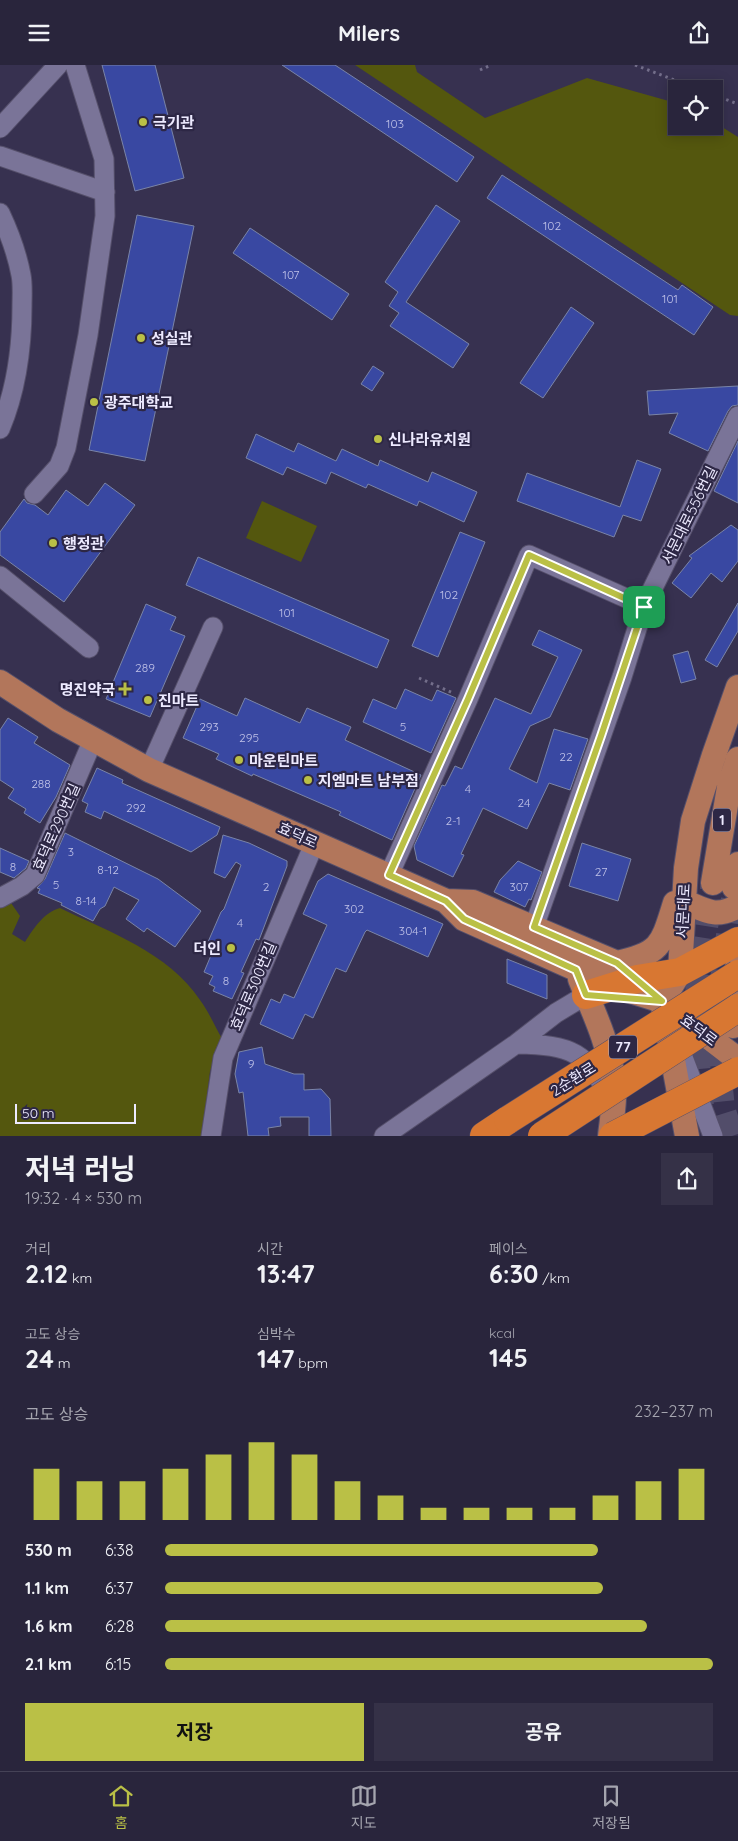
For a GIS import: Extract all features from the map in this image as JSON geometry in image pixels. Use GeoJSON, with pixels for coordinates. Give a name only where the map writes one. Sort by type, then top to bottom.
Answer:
{"type":"FeatureCollection","features":[{"type":"Feature","properties":{"kind":"highway"},"geometry":{"type":"LineString","coordinates":[[581,982],[623,976],[680,972],[738,941]]}},
{"type":"Feature","properties":{"kind":"highway","name":"2순환로"},"geometry":{"type":"LineString","coordinates":[[484,1136],[738,974]]}},
{"type":"Feature","properties":{"kind":"highway","name":"2순환로"},"geometry":{"type":"LineString","coordinates":[[542,1136],[736,1018]]}},
{"type":"Feature","properties":{"kind":"highway"},"geometry":{"type":"LineString","coordinates":[[611,1136],[738,1064]]}},
{"type":"Feature","properties":{"kind":"main road","name":"효덕로"},"geometry":{"type":"LineString","coordinates":[[0,682],[58,720],[149,770],[446,901],[464,919],[581,982]]}},
{"type":"Feature","properties":{"kind":"main road","name":"서문대로"},"geometry":{"type":"LineString","coordinates":[[662,1001],[680,972],[686,868],[694,821],[716,747],[738,687]]}},
{"type":"Feature","properties":{"kind":"main road","name":"서문대로"},"geometry":{"type":"LineString","coordinates":[[731,885],[729,787],[738,759]]}},
{"type":"Feature","properties":{"kind":"main road"},"geometry":{"type":"LineString","coordinates":[[623,976],[640,958],[654,950],[664,936],[686,868]]}},
{"type":"Feature","properties":{"kind":"main road"},"geometry":{"type":"LineString","coordinates":[[683,901],[710,913],[729,911],[731,885]]}},
{"type":"Feature","properties":{"kind":"main road","name":"효덕로"},"geometry":{"type":"LineString","coordinates":[[446,901],[473,902],[561,940],[662,1001],[738,1064]]}},
{"type":"Feature","properties":{"kind":"main road"},"geometry":{"type":"LineString","coordinates":[[561,940],[581,982],[607,1048],[613,1079],[614,1106],[611,1136]]}},
{"type":"Feature","properties":{"kind":"main road"},"geometry":{"type":"LineString","coordinates":[[738,957],[736,1018],[738,1064]]}},
{"type":"Feature","properties":{"kind":"main road"},"geometry":{"type":"LineString","coordinates":[[687,1136],[662,1001],[736,1018]]}},
{"type":"Feature","properties":{"kind":"street"},"geometry":{"type":"LineString","coordinates":[[0,128],[58,65]]}},
{"type":"Feature","properties":{"kind":"street"},"geometry":{"type":"LineString","coordinates":[[34,494],[59,466],[66,448],[89,325],[104,216],[104,159],[75,65]]}},
{"type":"Feature","properties":{"kind":"street"},"geometry":{"type":"LineString","coordinates":[[0,156],[105,191]]}},
{"type":"Feature","properties":{"kind":"street"},"geometry":{"type":"LineString","coordinates":[[0,213],[14,248],[22,276],[22,329],[16,376],[8,409],[0,429]]}},
{"type":"Feature","properties":{"kind":"street","name":"서문대로556번길"},"geometry":{"type":"LineString","coordinates":[[534,927],[644,607],[738,416]]}},
{"type":"Feature","properties":{"kind":"street"},"geometry":{"type":"LineString","coordinates":[[389,875],[468,699],[529,555],[644,607]]}},
{"type":"Feature","properties":{"kind":"street"},"geometry":{"type":"LineString","coordinates":[[0,576],[89,648]]}},
{"type":"Feature","properties":{"kind":"street"},"geometry":{"type":"LineString","coordinates":[[149,770],[213,627]]}},
{"type":"Feature","properties":{"kind":"street","name":"효덕로290번길"},"geometry":{"type":"LineString","coordinates":[[0,898],[22,886],[35,875],[93,740]]}},
{"type":"Feature","properties":{"kind":"street","name":"효덕로300번길"},"geometry":{"type":"LineString","coordinates":[[211,1136],[223,1058],[315,842]]}},
{"type":"Feature","properties":{"kind":"street"},"geometry":{"type":"LineString","coordinates":[[384,1136],[516,1044],[556,1013],[581,982],[662,1001],[712,1136]]}},
{"type":"Feature","properties":{"kind":"street"},"geometry":{"type":"LineString","coordinates":[[516,1044],[549,1045],[571,1051],[584,1060],[598,1076],[614,1106]]}},
{"type":"Feature","properties":{"kind":"path"},"geometry":{"type":"LineString","coordinates":[[480,70],[490,65]]}},
{"type":"Feature","properties":{"kind":"path"},"geometry":{"type":"LineString","coordinates":[[635,65],[674,80]]}},
{"type":"Feature","properties":{"kind":"path"},"geometry":{"type":"LineString","coordinates":[[723,98],[738,104]]}},
{"type":"Feature","properties":{"kind":"path"},"geometry":{"type":"LineString","coordinates":[[419,678],[468,699]]}},
{"type":"Feature","properties":{"kind":"shaded area"},"geometry":{"type":"Polygon","coordinates":[[[355,65],[415,65],[417,72],[485,118],[587,78],[668,101],[668,135],[723,135],[723,128],[738,137],[738,316],[730,315],[355,65]]]}},
{"type":"Feature","properties":{"kind":"shaded area"},"geometry":{"type":"Polygon","coordinates":[[[262,501],[317,526],[301,562],[246,538],[262,501]]]}},
{"type":"Feature","properties":{"kind":"shaded area"},"geometry":{"type":"Polygon","coordinates":[[[11,903],[20,916],[12,934],[25,942],[44,917],[60,908],[117,935],[155,956],[187,983],[203,1005],[223,1040],[210,1071],[202,1136],[0,1136],[0,905],[11,903]]]}},
{"type":"Feature","properties":{"kind":"building","name":"극기관"},"geometry":{"type":"Polygon","coordinates":[[[102,65],[155,65],[184,178],[135,191],[102,65]]]}},
{"type":"Feature","properties":{"kind":"building"},"geometry":{"type":"Polygon","coordinates":[[[282,65],[335,65],[474,157],[457,182],[282,65]]]}},
{"type":"Feature","properties":{"kind":"building"},"geometry":{"type":"Polygon","coordinates":[[[502,175],[678,290],[682,285],[713,307],[694,335],[487,198],[502,175]]]}},
{"type":"Feature","properties":{"kind":"building"},"geometry":{"type":"Polygon","coordinates":[[[436,205],[460,221],[406,302],[469,344],[453,368],[390,326],[399,313],[389,306],[398,292],[385,282],[436,205]]]}},
{"type":"Feature","properties":{"kind":"building","name":"성실관"},"geometry":{"type":"Polygon","coordinates":[[[137,215],[194,226],[145,461],[89,450],[137,215]]]}},
{"type":"Feature","properties":{"kind":"building"},"geometry":{"type":"Polygon","coordinates":[[[250,228],[349,294],[332,320],[233,253],[250,228]]]}},
{"type":"Feature","properties":{"kind":"building"},"geometry":{"type":"Polygon","coordinates":[[[571,307],[594,323],[543,398],[520,383],[571,307]]]}},
{"type":"Feature","properties":{"kind":"building"},"geometry":{"type":"Polygon","coordinates":[[[373,366],[384,373],[372,391],[361,384],[373,366]]]}},
{"type":"Feature","properties":{"kind":"building"},"geometry":{"type":"Polygon","coordinates":[[[738,386],[738,405],[732,406],[728,411],[708,451],[669,433],[678,413],[649,415],[647,391],[738,386]]]}},
{"type":"Feature","properties":{"kind":"building"},"geometry":{"type":"Polygon","coordinates":[[[256,434],[294,452],[298,443],[336,461],[342,449],[378,466],[380,460],[428,482],[432,472],[477,492],[464,522],[419,501],[417,506],[368,484],[366,488],[331,472],[326,484],[287,467],[283,475],[246,458],[256,434]]]}},
{"type":"Feature","properties":{"kind":"building"},"geometry":{"type":"Polygon","coordinates":[[[738,441],[738,503],[714,491],[738,441]]]}},
{"type":"Feature","properties":{"kind":"building"},"geometry":{"type":"Polygon","coordinates":[[[637,460],[661,469],[641,521],[623,515],[614,537],[517,501],[527,473],[620,507],[637,460]]]}},
{"type":"Feature","properties":{"kind":"building","name":"행정관"},"geometry":{"type":"Polygon","coordinates":[[[105,483],[135,505],[64,602],[0,555],[0,532],[24,499],[27,503],[35,505],[48,515],[66,490],[88,506],[105,483]]]}},
{"type":"Feature","properties":{"kind":"building"},"geometry":{"type":"Polygon","coordinates":[[[731,525],[738,530],[738,561],[722,582],[711,573],[691,598],[672,583],[692,558],[689,556],[731,525]]]}},
{"type":"Feature","properties":{"kind":"building"},"geometry":{"type":"Polygon","coordinates":[[[460,532],[485,542],[438,657],[412,646],[460,532]]]}},
{"type":"Feature","properties":{"kind":"building"},"geometry":{"type":"Polygon","coordinates":[[[198,557],[389,640],[377,668],[186,585],[198,557]]]}},
{"type":"Feature","properties":{"kind":"building"},"geometry":{"type":"Polygon","coordinates":[[[738,603],[738,631],[717,667],[705,660],[738,603]]]}},
{"type":"Feature","properties":{"kind":"building"},"geometry":{"type":"Polygon","coordinates":[[[146,604],[176,617],[170,630],[185,636],[150,717],[106,699],[146,604]]]}},
{"type":"Feature","properties":{"kind":"building"},"geometry":{"type":"Polygon","coordinates":[[[539,630],[582,650],[550,717],[530,726],[509,769],[537,783],[554,729],[588,739],[570,790],[549,783],[527,829],[483,808],[461,854],[464,855],[453,877],[417,860],[414,846],[442,785],[445,786],[455,766],[462,769],[495,698],[531,714],[558,657],[532,645],[539,630]]]}},
{"type":"Feature","properties":{"kind":"building"},"geometry":{"type":"Polygon","coordinates":[[[688,651],[696,679],[681,683],[673,655],[688,651]]]}},
{"type":"Feature","properties":{"kind":"building"},"geometry":{"type":"Polygon","coordinates":[[[405,689],[432,701],[437,690],[456,698],[431,753],[363,722],[373,699],[396,709],[405,689]]]}},
{"type":"Feature","properties":{"kind":"building"},"geometry":{"type":"Polygon","coordinates":[[[245,698],[300,723],[307,708],[351,727],[345,740],[421,775],[392,840],[339,815],[341,812],[253,774],[252,776],[216,759],[219,754],[183,738],[200,699],[237,716],[245,698]]]}},
{"type":"Feature","properties":{"kind":"building"},"geometry":{"type":"Polygon","coordinates":[[[8,718],[38,737],[34,743],[70,765],[56,797],[40,823],[24,813],[26,809],[8,798],[14,789],[0,780],[0,730],[8,718]]]}},
{"type":"Feature","properties":{"kind":"building"},"geometry":{"type":"Polygon","coordinates":[[[97,768],[123,780],[122,783],[220,827],[217,835],[191,852],[104,811],[101,819],[85,812],[88,804],[82,801],[97,768]]]}},
{"type":"Feature","properties":{"kind":"building"},"geometry":{"type":"Polygon","coordinates":[[[65,833],[158,879],[201,911],[175,947],[147,928],[144,932],[126,919],[139,900],[114,887],[105,906],[100,909],[93,921],[61,905],[62,903],[38,893],[40,889],[37,888],[45,879],[65,833]]]}},
{"type":"Feature","properties":{"kind":"building"},"geometry":{"type":"Polygon","coordinates":[[[223,835],[249,843],[287,861],[287,866],[259,940],[256,939],[241,972],[244,973],[232,999],[213,991],[215,987],[209,984],[213,976],[204,972],[212,953],[210,951],[213,944],[208,942],[224,909],[241,865],[236,862],[225,878],[214,873],[223,835]]]}},
{"type":"Feature","properties":{"kind":"building"},"geometry":{"type":"Polygon","coordinates":[[[582,843],[631,859],[618,901],[569,886],[582,843]]]}},
{"type":"Feature","properties":{"kind":"building"},"geometry":{"type":"Polygon","coordinates":[[[0,848],[29,861],[26,868],[14,878],[0,872],[0,848]]]}},
{"type":"Feature","properties":{"kind":"building"},"geometry":{"type":"Polygon","coordinates":[[[518,861],[542,872],[531,900],[529,899],[525,907],[494,892],[500,880],[518,861]]]}},
{"type":"Feature","properties":{"kind":"building"},"geometry":{"type":"Polygon","coordinates":[[[328,874],[443,924],[428,957],[367,930],[346,972],[336,968],[313,1018],[305,1014],[293,1039],[260,1024],[271,999],[280,1003],[284,994],[294,998],[327,925],[303,914],[318,881],[328,874]]]}},
{"type":"Feature","properties":{"kind":"building"},"geometry":{"type":"Polygon","coordinates":[[[507,959],[547,975],[547,999],[507,983],[507,959]]]}},
{"type":"Feature","properties":{"kind":"building"},"geometry":{"type":"Polygon","coordinates":[[[262,1047],[265,1064],[294,1074],[304,1074],[304,1090],[321,1089],[330,1099],[331,1136],[309,1136],[309,1117],[280,1117],[281,1126],[268,1128],[269,1136],[248,1136],[243,1092],[239,1093],[235,1074],[239,1052],[262,1047]]]}},
{"type":"Feature","properties":{"kind":"tunnel"},"geometry":{"type":"LineString","coordinates":[[702,1105],[695,1032],[698,978],[713,883]]}},
{"type":"Feature","properties":{"kind":"tunnel"},"geometry":{"type":"LineString","coordinates":[[732,1136],[723,1108],[715,1032],[734,891]]}},
{"type":"Feature","properties":{"kind":"place","name":"극기관"},"geometry":{"type":"Point","coordinates":[143,122]}},
{"type":"Feature","properties":{"kind":"place","name":"성실관"},"geometry":{"type":"Point","coordinates":[141,338]}},
{"type":"Feature","properties":{"kind":"place","name":"광주대학교"},"geometry":{"type":"Point","coordinates":[94,402]}},
{"type":"Feature","properties":{"kind":"place","name":"신나라유치원"},"geometry":{"type":"Point","coordinates":[378,439]}},
{"type":"Feature","properties":{"kind":"place","name":"행정관"},"geometry":{"type":"Point","coordinates":[53,543]}},
{"type":"Feature","properties":{"kind":"place","name":"명진약국"},"geometry":{"type":"Point","coordinates":[125,689]}},
{"type":"Feature","properties":{"kind":"place","name":"진마트"},"geometry":{"type":"Point","coordinates":[148,700]}},
{"type":"Feature","properties":{"kind":"place","name":"마운틴마트"},"geometry":{"type":"Point","coordinates":[239,760]}},
{"type":"Feature","properties":{"kind":"place","name":"지엠마트 남부점"},"geometry":{"type":"Point","coordinates":[308,780]}},
{"type":"Feature","properties":{"kind":"place","name":"더인"},"geometry":{"type":"Point","coordinates":[231,948]}},
{"type":"Feature","properties":{"kind":"route"},"geometry":{"type":"LineString","coordinates":[[529,555],[644,607],[622,677],[534,927],[617,963],[662,1001],[586,995],[576,970],[464,919],[446,901],[389,875],[468,699],[529,555]]}}]}
